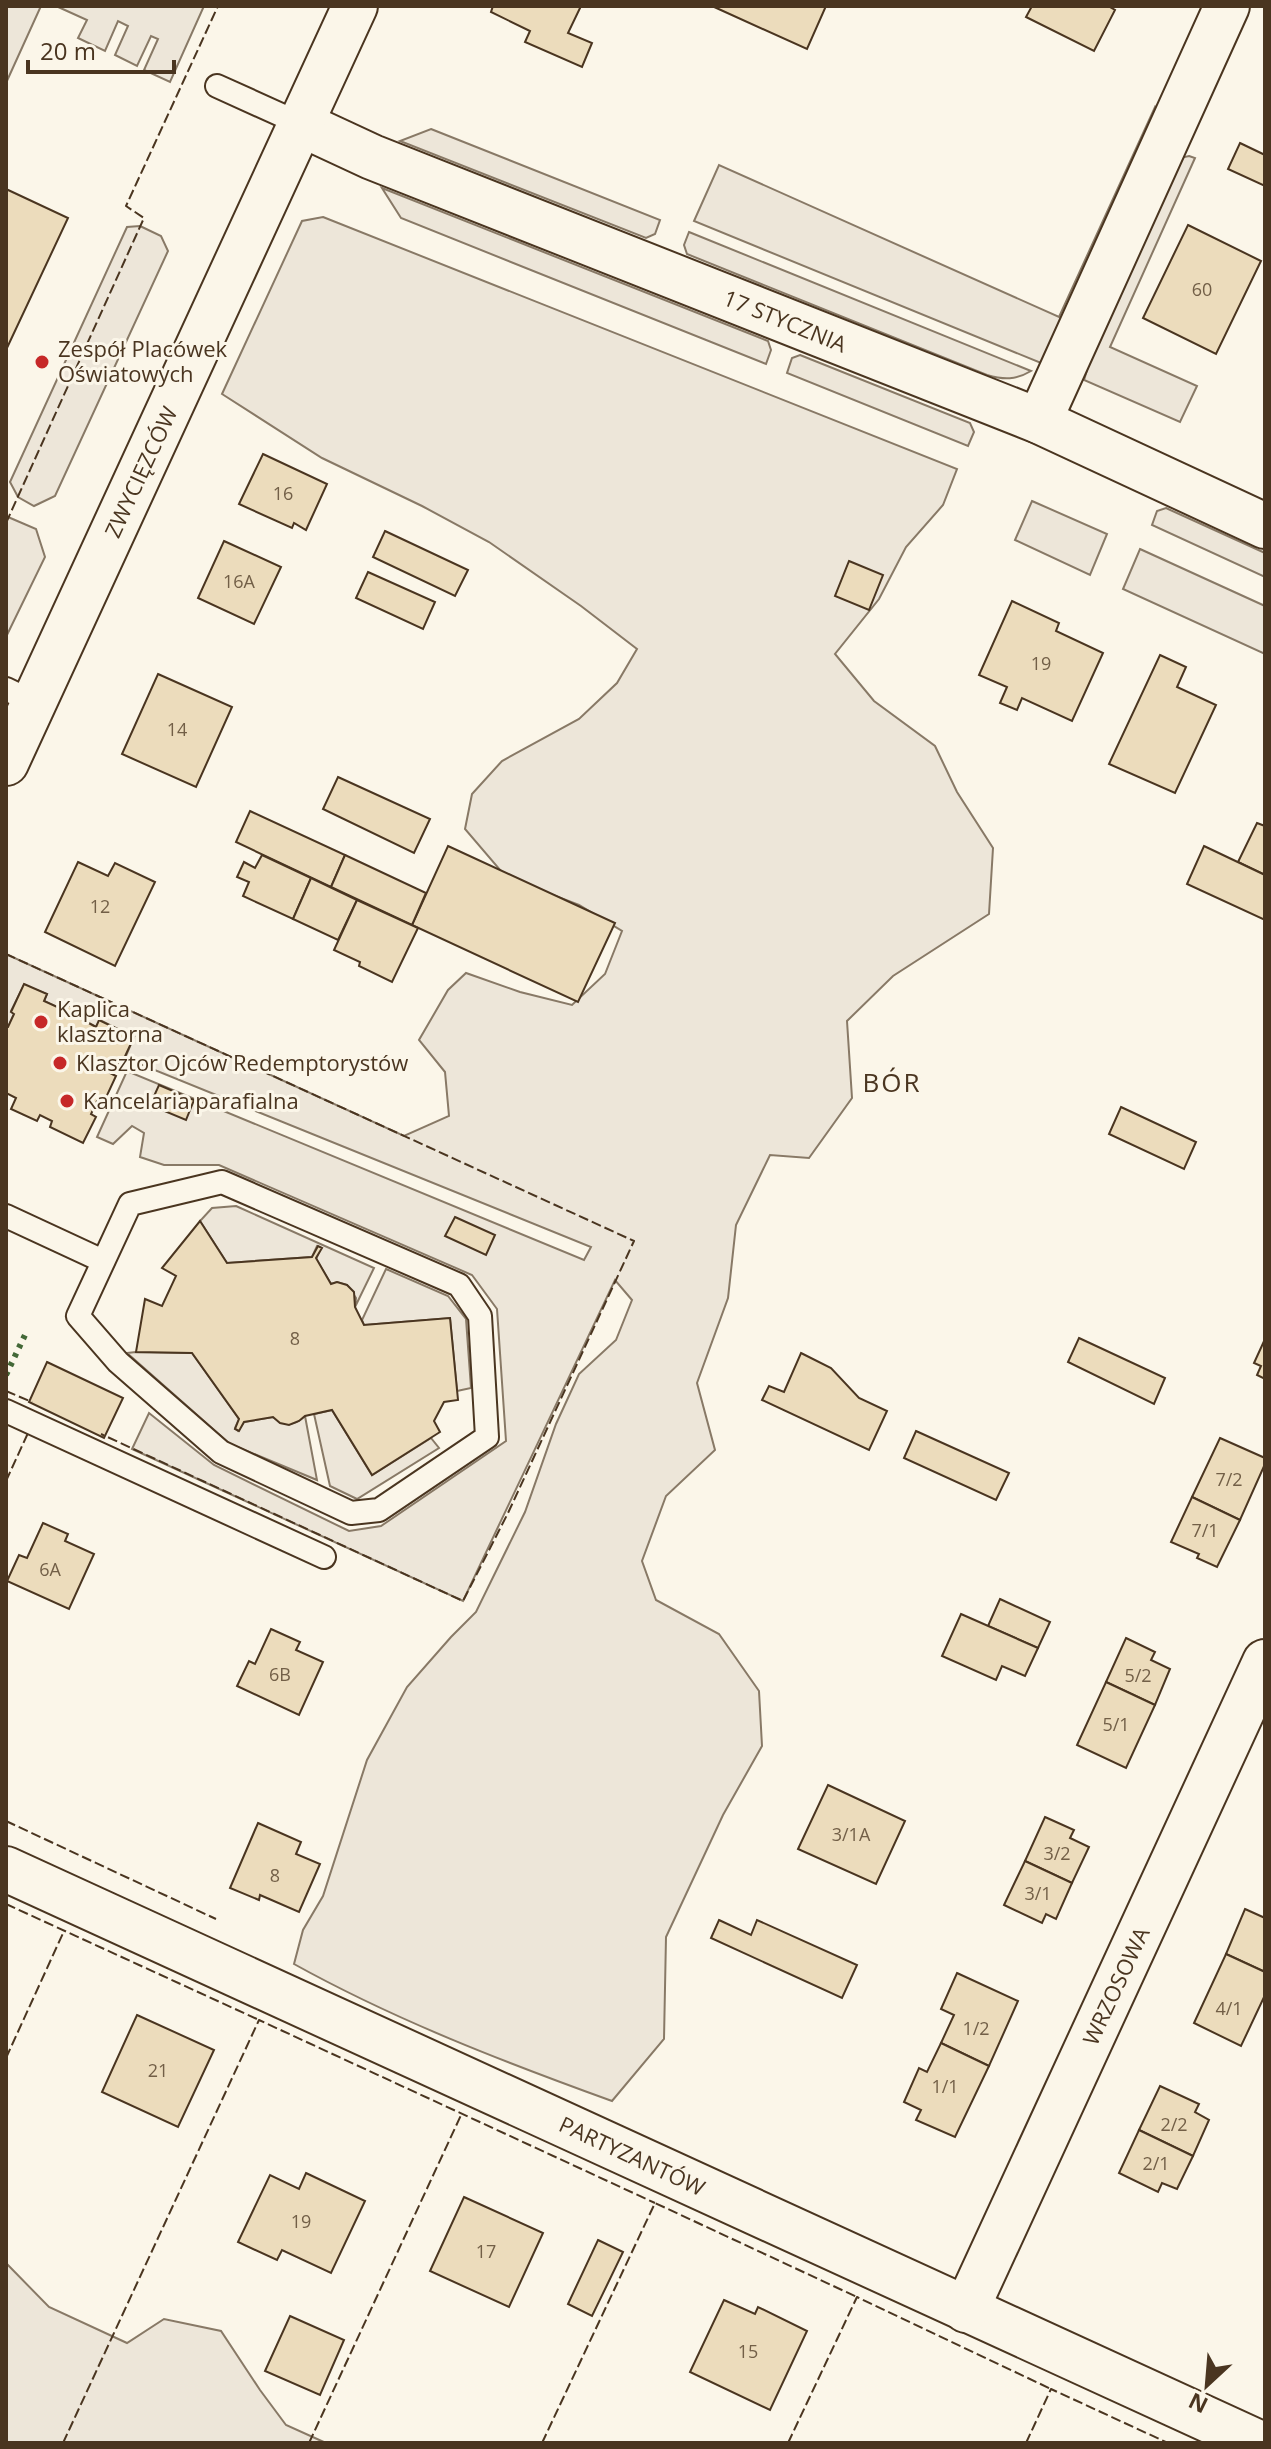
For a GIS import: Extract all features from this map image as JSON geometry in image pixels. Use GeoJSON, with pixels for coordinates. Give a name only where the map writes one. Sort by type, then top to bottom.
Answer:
{"type":"FeatureCollection","features":[{"type":"Feature","properties":{"kind":"street","name":"ZWYCIĘZCÓW"},"geometry":{"type":"LineString","coordinates":[[6,763],[21,696],[301,124],[355,6]]}},
{"type":"Feature","properties":{"kind":"street"},"geometry":{"type":"LineString","coordinates":[[1039,421],[1227,6]]}},
{"type":"Feature","properties":{"kind":"street","name":"17 STYCZNIA"},"geometry":{"type":"LineString","coordinates":[[301,124],[372,157],[1039,421],[1265,526]]}},
{"type":"Feature","properties":{"kind":"street","name":"WRZOSOWA"},"geometry":{"type":"LineString","coordinates":[[966,2310],[1265,1662]]}},
{"type":"Feature","properties":{"kind":"street","name":"PARTYZANTÓW"},"geometry":{"type":"LineString","coordinates":[[6,1869],[1259,2443]]}},
{"type":"Feature","properties":{"kind":"lane"},"geometry":{"type":"LineString","coordinates":[[217,86],[301,124]]}},
{"type":"Feature","properties":{"kind":"lane"},"geometry":{"type":"LineString","coordinates":[[222,1182],[459,1285],[480,1316],[487,1437],[379,1510],[351,1513],[221,1452],[118,1362],[78,1316],[103,1261],[130,1204],[222,1182]]}},
{"type":"Feature","properties":{"kind":"lane"},"geometry":{"type":"LineString","coordinates":[[6,1216],[103,1261]]}},
{"type":"Feature","properties":{"kind":"lane"},"geometry":{"type":"LineString","coordinates":[[6,1411],[324,1557]]}},
{"type":"Feature","properties":{"kind":"shaded area"},"geometry":{"type":"Polygon","coordinates":[[[6,6],[41,6],[6,83],[6,6]]]}},
{"type":"Feature","properties":{"kind":"shaded area"},"geometry":{"type":"Polygon","coordinates":[[[56,6],[204,6],[170,82],[144,70],[158,39],[151,36],[137,66],[115,55],[128,26],[118,21],[105,51],[78,38],[87,20],[56,6]]]}},
{"type":"Feature","properties":{"kind":"shaded area"},"geometry":{"type":"Polygon","coordinates":[[[1155,107],[1159,117],[1041,363],[694,221],[719,165],[1059,317],[1155,107]]]}},
{"type":"Feature","properties":{"kind":"shaded area"},"geometry":{"type":"Polygon","coordinates":[[[431,129],[660,220],[655,234],[646,238],[400,141],[431,129]]]}},
{"type":"Feature","properties":{"kind":"shaded area"},"geometry":{"type":"Polygon","coordinates":[[[1180,158],[1195,158],[1110,347],[1197,386],[1180,422],[1084,380],[1096,341],[1180,158]]]}},
{"type":"Feature","properties":{"kind":"shaded area"},"geometry":{"type":"Polygon","coordinates":[[[382,188],[768,341],[771,350],[766,364],[401,218],[382,188]]]}},
{"type":"Feature","properties":{"kind":"shaded area"},"geometry":{"type":"Polygon","coordinates":[[[323,217],[957,469],[943,505],[906,547],[879,599],[835,654],[874,701],[935,746],[957,792],[993,848],[989,914],[893,976],[847,1021],[852,1098],[809,1158],[770,1155],[736,1225],[728,1298],[697,1383],[715,1450],[666,1496],[642,1561],[656,1600],[719,1634],[759,1691],[762,1746],[723,1815],[666,1937],[664,2039],[612,2101],[450,2039],[371,2004],[294,1964],[303,1930],[323,1896],[367,1760],[407,1687],[476,1612],[525,1512],[556,1424],[579,1374],[616,1340],[632,1300],[615,1280],[463,1601],[132,1449],[149,1413],[214,1465],[349,1531],[381,1526],[506,1441],[497,1309],[472,1275],[219,1165],[164,1165],[140,1157],[144,1133],[132,1126],[113,1144],[97,1137],[127,1071],[584,1260],[591,1247],[125,1058],[134,1037],[100,1020],[96,1027],[83,1020],[85,1013],[61,1001],[57,1007],[44,1001],[47,994],[24,985],[6,1027],[6,954],[404,1136],[449,1116],[445,1072],[419,1040],[448,990],[466,973],[520,992],[572,1005],[605,974],[622,931],[579,905],[506,877],[465,829],[472,794],[502,761],[579,719],[617,683],[637,649],[489,542],[322,458],[222,394],[302,221],[323,217]]]}},
{"type":"Feature","properties":{"kind":"shaded area"},"geometry":{"type":"Polygon","coordinates":[[[140,226],[161,236],[168,251],[55,496],[34,506],[18,497],[10,482],[127,227],[140,226]]]}},
{"type":"Feature","properties":{"kind":"shaded area"},"geometry":{"type":"Polygon","coordinates":[[[689,232],[1031,371],[1010,378],[987,375],[687,254],[684,245],[689,232]]]}},
{"type":"Feature","properties":{"kind":"shaded area"},"geometry":{"type":"Polygon","coordinates":[[[800,355],[970,423],[974,432],[968,446],[787,373],[792,358],[800,355]]]}},
{"type":"Feature","properties":{"kind":"shaded area"},"geometry":{"type":"Polygon","coordinates":[[[1032,501],[1107,534],[1090,575],[1015,540],[1032,501]]]}},
{"type":"Feature","properties":{"kind":"shaded area"},"geometry":{"type":"Polygon","coordinates":[[[1166,508],[1265,553],[1265,577],[1152,525],[1157,511],[1166,508]]]}},
{"type":"Feature","properties":{"kind":"shaded area"},"geometry":{"type":"Polygon","coordinates":[[[8,517],[36,529],[45,557],[6,637],[6,523],[8,517]]]}},
{"type":"Feature","properties":{"kind":"shaded area"},"geometry":{"type":"Polygon","coordinates":[[[1140,549],[1265,606],[1265,654],[1123,589],[1140,549]]]}},
{"type":"Feature","properties":{"kind":"shaded area"},"geometry":{"type":"Polygon","coordinates":[[[236,1206],[374,1268],[355,1307],[356,1298],[347,1285],[331,1284],[316,1259],[321,1248],[317,1246],[312,1257],[227,1263],[200,1221],[212,1208],[236,1206]]]}},
{"type":"Feature","properties":{"kind":"shaded area"},"geometry":{"type":"Polygon","coordinates":[[[386,1269],[448,1296],[466,1319],[471,1388],[457,1391],[450,1318],[364,1325],[362,1320],[386,1269]]]}},
{"type":"Feature","properties":{"kind":"shaded area"},"geometry":{"type":"Polygon","coordinates":[[[127,1353],[192,1353],[239,1419],[235,1428],[238,1431],[244,1422],[273,1417],[289,1424],[305,1416],[317,1480],[230,1444],[127,1353]]]}},
{"type":"Feature","properties":{"kind":"shaded area"},"geometry":{"type":"Polygon","coordinates":[[[332,1410],[372,1475],[431,1438],[439,1448],[357,1499],[330,1486],[314,1414],[332,1410]]]}},
{"type":"Feature","properties":{"kind":"shaded area"},"geometry":{"type":"Polygon","coordinates":[[[6,2263],[49,2307],[127,2343],[164,2319],[221,2331],[286,2425],[326,2443],[6,2443],[6,2263]]]}},
{"type":"Feature","properties":{"kind":"building"},"geometry":{"type":"Polygon","coordinates":[[[493,6],[581,6],[568,33],[592,43],[582,67],[525,42],[530,31],[491,12],[493,6]]]}},
{"type":"Feature","properties":{"kind":"building"},"geometry":{"type":"Polygon","coordinates":[[[712,6],[826,6],[807,49],[712,6]]]}},
{"type":"Feature","properties":{"kind":"building"},"geometry":{"type":"Polygon","coordinates":[[[1032,6],[1108,6],[1115,10],[1094,51],[1026,17],[1032,6]]]}},
{"type":"Feature","properties":{"kind":"building"},"geometry":{"type":"Polygon","coordinates":[[[1240,143],[1265,155],[1265,186],[1228,169],[1240,143]]]}},
{"type":"Feature","properties":{"kind":"building"},"geometry":{"type":"Polygon","coordinates":[[[6,189],[68,218],[6,350],[6,189]]]}},
{"type":"Feature","properties":{"kind":"building"},"geometry":{"type":"Polygon","coordinates":[[[1188,225],[1261,261],[1216,354],[1143,318],[1188,225]]]}},
{"type":"Feature","properties":{"kind":"building"},"geometry":{"type":"Polygon","coordinates":[[[263,454],[327,484],[306,530],[294,523],[292,528],[239,504],[263,454]]]}},
{"type":"Feature","properties":{"kind":"building"},"geometry":{"type":"Polygon","coordinates":[[[385,531],[468,570],[455,596],[373,557],[385,531]]]}},
{"type":"Feature","properties":{"kind":"building"},"geometry":{"type":"Polygon","coordinates":[[[224,541],[281,567],[254,624],[198,598],[224,541]]]}},
{"type":"Feature","properties":{"kind":"building"},"geometry":{"type":"Polygon","coordinates":[[[849,561],[883,575],[869,610],[835,596],[849,561]]]}},
{"type":"Feature","properties":{"kind":"building"},"geometry":{"type":"Polygon","coordinates":[[[368,572],[435,602],[423,629],[356,598],[368,572]]]}},
{"type":"Feature","properties":{"kind":"building"},"geometry":{"type":"Polygon","coordinates":[[[1012,601],[1059,623],[1056,631],[1103,653],[1072,721],[1022,698],[1017,710],[1000,703],[1007,687],[979,675],[1012,601]]]}},
{"type":"Feature","properties":{"kind":"building"},"geometry":{"type":"Polygon","coordinates":[[[1160,655],[1186,667],[1177,687],[1216,705],[1175,793],[1109,764],[1160,655]]]}},
{"type":"Feature","properties":{"kind":"building"},"geometry":{"type":"Polygon","coordinates":[[[158,674],[232,707],[196,787],[122,754],[158,674]]]}},
{"type":"Feature","properties":{"kind":"building"},"geometry":{"type":"Polygon","coordinates":[[[338,777],[430,819],[414,853],[323,809],[338,777]]]}},
{"type":"Feature","properties":{"kind":"building"},"geometry":{"type":"Polygon","coordinates":[[[250,811],[345,855],[331,887],[236,842],[250,811]]]}},
{"type":"Feature","properties":{"kind":"building"},"geometry":{"type":"Polygon","coordinates":[[[1257,823],[1265,826],[1265,875],[1238,862],[1257,823]]]}},
{"type":"Feature","properties":{"kind":"building"},"geometry":{"type":"Polygon","coordinates":[[[448,846],[615,923],[578,1002],[412,925],[448,846]]]}},
{"type":"Feature","properties":{"kind":"building"},"geometry":{"type":"Polygon","coordinates":[[[1204,846],[1265,875],[1265,920],[1187,884],[1204,846]]]}},
{"type":"Feature","properties":{"kind":"building"},"geometry":{"type":"Polygon","coordinates":[[[262,855],[311,878],[293,919],[243,896],[249,882],[237,877],[244,862],[255,868],[262,855]]]}},
{"type":"Feature","properties":{"kind":"building"},"geometry":{"type":"Polygon","coordinates":[[[345,855],[426,893],[412,925],[331,887],[345,855]]]}},
{"type":"Feature","properties":{"kind":"building"},"geometry":{"type":"Polygon","coordinates":[[[78,862],[108,876],[115,863],[155,882],[115,966],[45,932],[78,862]]]}},
{"type":"Feature","properties":{"kind":"building"},"geometry":{"type":"Polygon","coordinates":[[[311,878],[357,900],[338,940],[293,919],[311,878]]]}},
{"type":"Feature","properties":{"kind":"building"},"geometry":{"type":"Polygon","coordinates":[[[357,900],[418,928],[392,982],[334,950],[357,900]]]}},
{"type":"Feature","properties":{"kind":"building","name":"Klasztor Ojców Redemptorystów"},"geometry":{"type":"Polygon","coordinates":[[[24,984],[47,994],[44,1001],[57,1007],[60,1001],[86,1013],[83,1020],[96,1027],[99,1020],[134,1037],[121,1065],[115,1062],[110,1073],[116,1076],[103,1104],[97,1101],[91,1114],[96,1117],[83,1143],[50,1127],[52,1121],[40,1115],[37,1121],[11,1109],[16,1098],[6,1093],[6,1027],[24,984]]]}},
{"type":"Feature","properties":{"kind":"building"},"geometry":{"type":"Polygon","coordinates":[[[159,1085],[194,1100],[186,1120],[150,1105],[159,1085]]]}},
{"type":"Feature","properties":{"kind":"building"},"geometry":{"type":"Polygon","coordinates":[[[1121,1107],[1196,1142],[1184,1169],[1109,1134],[1121,1107]]]}},
{"type":"Feature","properties":{"kind":"building"},"geometry":{"type":"Polygon","coordinates":[[[455,1217],[495,1235],[486,1255],[445,1236],[455,1217]]]}},
{"type":"Feature","properties":{"kind":"building"},"geometry":{"type":"Polygon","coordinates":[[[200,1221],[227,1263],[312,1257],[318,1246],[322,1248],[316,1258],[331,1284],[347,1285],[354,1292],[355,1307],[364,1325],[450,1318],[458,1400],[444,1402],[434,1421],[440,1432],[372,1475],[332,1410],[305,1416],[289,1425],[273,1417],[244,1422],[239,1431],[235,1429],[239,1419],[192,1353],[136,1352],[145,1299],[162,1306],[176,1276],[162,1268],[200,1221]]]}},
{"type":"Feature","properties":{"kind":"building"},"geometry":{"type":"Polygon","coordinates":[[[1079,1338],[1165,1378],[1154,1404],[1068,1362],[1079,1338]]]}},
{"type":"Feature","properties":{"kind":"building"},"geometry":{"type":"Polygon","coordinates":[[[1265,1339],[1265,1379],[1257,1375],[1261,1366],[1254,1363],[1265,1339]]]}},
{"type":"Feature","properties":{"kind":"building"},"geometry":{"type":"Polygon","coordinates":[[[801,1353],[831,1368],[859,1398],[887,1411],[869,1450],[762,1400],[769,1386],[784,1392],[801,1353]]]}},
{"type":"Feature","properties":{"kind":"building"},"geometry":{"type":"Polygon","coordinates":[[[47,1362],[123,1398],[104,1438],[29,1402],[47,1362]]]}},
{"type":"Feature","properties":{"kind":"building"},"geometry":{"type":"Polygon","coordinates":[[[916,1431],[1009,1473],[996,1500],[904,1458],[916,1431]]]}},
{"type":"Feature","properties":{"kind":"building"},"geometry":{"type":"Polygon","coordinates":[[[1220,1438],[1265,1458],[1240,1520],[1192,1497],[1220,1438]]]}},
{"type":"Feature","properties":{"kind":"building"},"geometry":{"type":"Polygon","coordinates":[[[1192,1497],[1240,1520],[1217,1567],[1197,1558],[1199,1554],[1171,1542],[1192,1497]]]}},
{"type":"Feature","properties":{"kind":"building"},"geometry":{"type":"Polygon","coordinates":[[[43,1523],[68,1534],[65,1541],[94,1554],[69,1609],[7,1581],[19,1555],[27,1558],[43,1523]]]}},
{"type":"Feature","properties":{"kind":"building"},"geometry":{"type":"Polygon","coordinates":[[[1000,1599],[1050,1622],[1038,1648],[988,1626],[1000,1599]]]}},
{"type":"Feature","properties":{"kind":"building"},"geometry":{"type":"Polygon","coordinates":[[[961,1614],[1038,1648],[1025,1676],[1002,1666],[996,1680],[942,1656],[961,1614]]]}},
{"type":"Feature","properties":{"kind":"building"},"geometry":{"type":"Polygon","coordinates":[[[271,1629],[300,1642],[296,1650],[323,1662],[299,1715],[237,1686],[249,1661],[255,1664],[271,1629]]]}},
{"type":"Feature","properties":{"kind":"building"},"geometry":{"type":"Polygon","coordinates":[[[1126,1638],[1155,1652],[1151,1660],[1170,1669],[1155,1705],[1106,1682],[1126,1638]]]}},
{"type":"Feature","properties":{"kind":"building"},"geometry":{"type":"Polygon","coordinates":[[[1106,1682],[1155,1705],[1126,1768],[1077,1745],[1106,1682]]]}},
{"type":"Feature","properties":{"kind":"building"},"geometry":{"type":"Polygon","coordinates":[[[828,1785],[905,1821],[876,1884],[798,1849],[828,1785]]]}},
{"type":"Feature","properties":{"kind":"building"},"geometry":{"type":"Polygon","coordinates":[[[1045,1817],[1074,1830],[1070,1838],[1089,1847],[1072,1883],[1025,1861],[1045,1817]]]}},
{"type":"Feature","properties":{"kind":"building"},"geometry":{"type":"Polygon","coordinates":[[[258,1823],[301,1842],[296,1854],[320,1864],[299,1912],[260,1895],[259,1900],[230,1888],[258,1823]]]}},
{"type":"Feature","properties":{"kind":"building"},"geometry":{"type":"Polygon","coordinates":[[[1025,1861],[1072,1883],[1056,1919],[1046,1914],[1042,1923],[1004,1905],[1025,1861]]]}},
{"type":"Feature","properties":{"kind":"building"},"geometry":{"type":"Polygon","coordinates":[[[1245,1909],[1265,1918],[1265,1972],[1226,1954],[1245,1909]]]}},
{"type":"Feature","properties":{"kind":"building"},"geometry":{"type":"Polygon","coordinates":[[[719,1920],[751,1935],[757,1920],[857,1965],[842,1998],[711,1938],[719,1920]]]}},
{"type":"Feature","properties":{"kind":"building"},"geometry":{"type":"Polygon","coordinates":[[[1226,1954],[1265,1972],[1265,1995],[1241,2046],[1194,2023],[1226,1954]]]}},
{"type":"Feature","properties":{"kind":"building"},"geometry":{"type":"Polygon","coordinates":[[[957,1973],[1018,2001],[989,2066],[941,2043],[954,2015],[941,2009],[957,1973]]]}},
{"type":"Feature","properties":{"kind":"building"},"geometry":{"type":"Polygon","coordinates":[[[137,2015],[214,2050],[178,2127],[102,2092],[137,2015]]]}},
{"type":"Feature","properties":{"kind":"building"},"geometry":{"type":"Polygon","coordinates":[[[941,2043],[989,2066],[955,2137],[916,2120],[921,2110],[904,2102],[919,2068],[927,2072],[941,2043]]]}},
{"type":"Feature","properties":{"kind":"building"},"geometry":{"type":"Polygon","coordinates":[[[1160,2086],[1199,2104],[1195,2112],[1209,2120],[1193,2156],[1139,2130],[1160,2086]]]}},
{"type":"Feature","properties":{"kind":"building"},"geometry":{"type":"Polygon","coordinates":[[[1139,2130],[1193,2156],[1177,2189],[1162,2183],[1158,2192],[1119,2173],[1139,2130]]]}},
{"type":"Feature","properties":{"kind":"building"},"geometry":{"type":"Polygon","coordinates":[[[306,2173],[365,2201],[331,2273],[282,2250],[277,2260],[238,2242],[270,2175],[299,2189],[306,2173]]]}},
{"type":"Feature","properties":{"kind":"building"},"geometry":{"type":"Polygon","coordinates":[[[464,2197],[543,2233],[509,2307],[430,2271],[464,2197]]]}},
{"type":"Feature","properties":{"kind":"building"},"geometry":{"type":"Polygon","coordinates":[[[598,2240],[623,2252],[592,2316],[568,2304],[598,2240]]]}},
{"type":"Feature","properties":{"kind":"building"},"geometry":{"type":"Polygon","coordinates":[[[724,2300],[755,2314],[758,2307],[807,2331],[770,2410],[690,2372],[724,2300]]]}},
{"type":"Feature","properties":{"kind":"building"},"geometry":{"type":"Polygon","coordinates":[[[290,2316],[344,2340],[320,2395],[265,2371],[290,2316]]]}},
{"type":"Feature","properties":{"kind":"hedge"},"geometry":{"type":"LineString","coordinates":[[6,1375],[25,1335]]}},
{"type":"Feature","properties":{"kind":"fence"},"geometry":{"type":"LineString","coordinates":[[6,523],[144,218],[126,206],[218,6]]}},
{"type":"Feature","properties":{"kind":"fence"},"geometry":{"type":"LineString","coordinates":[[6,954],[634,1241],[508,1513],[463,1601],[101,1434]]}},
{"type":"Feature","properties":{"kind":"fence"},"geometry":{"type":"LineString","coordinates":[[6,1391],[32,1402]]}},
{"type":"Feature","properties":{"kind":"fence"},"geometry":{"type":"LineString","coordinates":[[6,1481],[28,1433]]}},
{"type":"Feature","properties":{"kind":"fence"},"geometry":{"type":"LineString","coordinates":[[6,1821],[216,1919]]}},
{"type":"Feature","properties":{"kind":"fence"},"geometry":{"type":"LineString","coordinates":[[6,1904],[259,2020]]}},
{"type":"Feature","properties":{"kind":"fence"},"geometry":{"type":"LineString","coordinates":[[6,2058],[64,1931]]}},
{"type":"Feature","properties":{"kind":"fence"},"geometry":{"type":"LineString","coordinates":[[63,2443],[259,2020],[655,2203]]}},
{"type":"Feature","properties":{"kind":"fence"},"geometry":{"type":"LineString","coordinates":[[309,2443],[462,2113]]}},
{"type":"Feature","properties":{"kind":"fence"},"geometry":{"type":"LineString","coordinates":[[542,2443],[655,2203],[857,2297]]}},
{"type":"Feature","properties":{"kind":"fence"},"geometry":{"type":"LineString","coordinates":[[788,2443],[857,2297],[1051,2389]]}},
{"type":"Feature","properties":{"kind":"fence"},"geometry":{"type":"LineString","coordinates":[[1026,2443],[1051,2389],[1168,2443]]}},
{"type":"Feature","properties":{"kind":"place","name":"Zespół Placówek Oświatowych"},"geometry":{"type":"Point","coordinates":[42,362]}},
{"type":"Feature","properties":{"kind":"place","name":"Kaplica klasztorna"},"geometry":{"type":"Point","coordinates":[41,1022]}},
{"type":"Feature","properties":{"kind":"place","name":"Klasztor Ojców Redemptorystów"},"geometry":{"type":"Point","coordinates":[60,1063]}},
{"type":"Feature","properties":{"kind":"place","name":"Kancelaria parafialna"},"geometry":{"type":"Point","coordinates":[67,1101]}},
{"type":"Feature","properties":{"kind":"district","name":"BÓR"},"geometry":{"type":"Point","coordinates":[892,1083]}}]}
